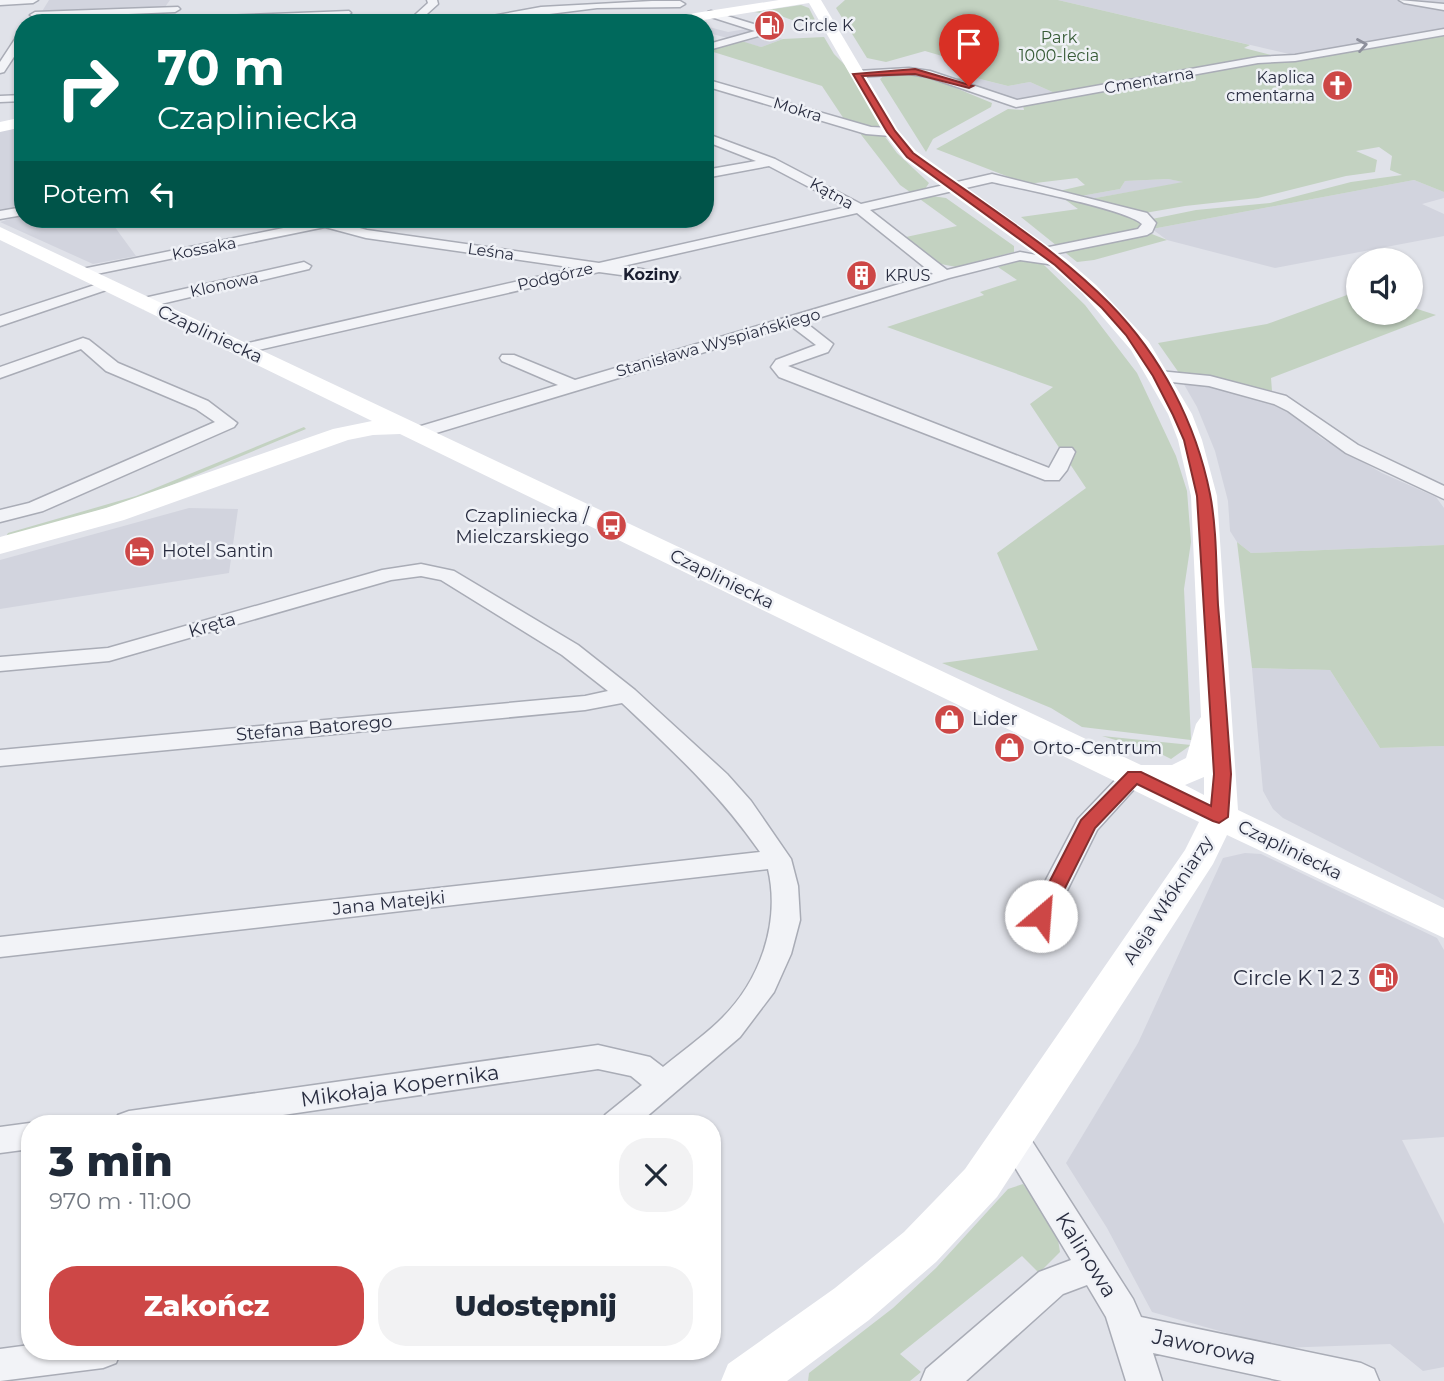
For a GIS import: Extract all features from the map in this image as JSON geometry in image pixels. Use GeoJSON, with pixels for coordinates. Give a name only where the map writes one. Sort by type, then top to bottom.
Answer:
{"type":"FeatureCollection","features":[{"type":"Feature","properties":{"kind":"main road"},"geometry":{"type":"LineString","coordinates":[[714,15],[805,0]]}},
{"type":"Feature","properties":{"kind":"main road","name":"Aleja Włókniarzy"},"geometry":{"type":"LineString","coordinates":[[746,1381],[852,1304],[920,1247],[981,1183],[1195,864],[1219,817],[1223,786],[1204,496],[1190,440],[1159,376],[1141,347],[1116,316],[910,155],[891,132],[814,0]]}},
{"type":"Feature","properties":{"kind":"main road","name":"Czapliniecka"},"geometry":{"type":"LineString","coordinates":[[0,233],[1444,924]]}},
{"type":"Feature","properties":{"kind":"main road"},"geometry":{"type":"LineString","coordinates":[[334,430],[342,398]]}},
{"type":"Feature","properties":{"kind":"main road"},"geometry":{"type":"LineString","coordinates":[[0,546],[93,521],[247,469],[375,412]]}},
{"type":"Feature","properties":{"kind":"main road"},"geometry":{"type":"LineString","coordinates":[[334,430],[411,430]]}},
{"type":"Feature","properties":{"kind":"main road"},"geometry":{"type":"LineString","coordinates":[[1135,776],[1178,776],[1201,764],[1217,705]]}},
{"type":"Feature","properties":{"kind":"street"},"geometry":{"type":"LineString","coordinates":[[0,2],[33,0]]}},
{"type":"Feature","properties":{"kind":"street"},"geometry":{"type":"LineString","coordinates":[[1404,0],[1444,8]]}},
{"type":"Feature","properties":{"kind":"street"},"geometry":{"type":"LineString","coordinates":[[502,14],[554,4],[680,2]]}},
{"type":"Feature","properties":{"kind":"street"},"geometry":{"type":"LineString","coordinates":[[84,14],[177,5]]}},
{"type":"Feature","properties":{"kind":"street"},"geometry":{"type":"LineString","coordinates":[[232,14],[244,7]]}},
{"type":"Feature","properties":{"kind":"street"},"geometry":{"type":"LineString","coordinates":[[303,14],[350,10],[345,14]]}},
{"type":"Feature","properties":{"kind":"street"},"geometry":{"type":"LineString","coordinates":[[714,16],[771,32],[714,46]]}},
{"type":"Feature","properties":{"kind":"street","name":"Cmentarna"},"geometry":{"type":"LineString","coordinates":[[857,74],[909,71],[929,74],[1016,104],[1258,60],[1295,58],[1444,32]]}},
{"type":"Feature","properties":{"kind":"street"},"geometry":{"type":"LineString","coordinates":[[0,70],[14,41]]}},
{"type":"Feature","properties":{"kind":"street","name":"Mokra"},"geometry":{"type":"LineString","coordinates":[[714,85],[870,131],[891,132]]}},
{"type":"Feature","properties":{"kind":"street","name":"Kątna"},"geometry":{"type":"LineString","coordinates":[[714,140],[771,162],[859,208],[944,275]]}},
{"type":"Feature","properties":{"kind":"street"},"geometry":{"type":"LineString","coordinates":[[714,172],[771,162]]}},
{"type":"Feature","properties":{"kind":"street","name":"Podgórze"},"geometry":{"type":"LineString","coordinates":[[241,349],[992,178],[1119,209],[1142,216],[1149,223],[1147,229],[1142,232],[1038,253]]}},
{"type":"Feature","properties":{"kind":"street","name":"Kossaka"},"geometry":{"type":"LineString","coordinates":[[82,273],[302,228]]}},
{"type":"Feature","properties":{"kind":"street","name":"Leśna"},"geometry":{"type":"LineString","coordinates":[[344,228],[366,234],[673,278]]}},
{"type":"Feature","properties":{"kind":"street","name":"Stanisława Wyspiańskiego"},"geometry":{"type":"LineString","coordinates":[[411,430],[944,275],[1038,253]]}},
{"type":"Feature","properties":{"kind":"street","name":"Klonowa"},"geometry":{"type":"LineString","coordinates":[[144,303],[304,266]]}},
{"type":"Feature","properties":{"kind":"street"},"geometry":{"type":"LineString","coordinates":[[0,321],[107,285]]}},
{"type":"Feature","properties":{"kind":"street"},"geometry":{"type":"LineString","coordinates":[[793,320],[825,344],[822,349],[782,363],[779,367],[785,373],[1052,476],[1058,470],[1066,452]]}},
{"type":"Feature","properties":{"kind":"street"},"geometry":{"type":"LineString","coordinates":[[0,373],[83,343],[112,367],[202,405],[228,424],[47,503],[0,516]]}},
{"type":"Feature","properties":{"kind":"street"},"geometry":{"type":"LineString","coordinates":[[508,358],[572,385]]}},
{"type":"Feature","properties":{"kind":"street"},"geometry":{"type":"LineString","coordinates":[[1159,376],[1210,381],[1280,400],[1352,449],[1444,493]]}},
{"type":"Feature","properties":{"kind":"street","name":"Kręta"},"geometry":{"type":"LineString","coordinates":[[0,664],[109,654],[395,573],[421,570],[447,575],[492,602],[570,650],[627,695]]}},
{"type":"Feature","properties":{"kind":"street"},"geometry":{"type":"LineString","coordinates":[[627,695],[718,780],[749,816],[778,859],[787,908],[784,931],[769,974],[730,1029],[627,1115]]}},
{"type":"Feature","properties":{"kind":"street","name":"Stefana Batorego"},"geometry":{"type":"LineString","coordinates":[[0,758],[585,703],[627,695]]}},
{"type":"Feature","properties":{"kind":"street"},"geometry":{"type":"LineString","coordinates":[[1041,916],[1087,825],[1135,776]]}},
{"type":"Feature","properties":{"kind":"street","name":"Jana Matejki"},"geometry":{"type":"LineString","coordinates":[[0,947],[778,859]]}},
{"type":"Feature","properties":{"kind":"street","name":"Mikołaja Kopernika"},"geometry":{"type":"LineString","coordinates":[[192,1115],[598,1057],[639,1066],[664,1085]]}},
{"type":"Feature","properties":{"kind":"street","name":"Kalinowa"},"geometry":{"type":"LineString","coordinates":[[1012,1136],[1122,1310],[1144,1381]]}},
{"type":"Feature","properties":{"kind":"street"},"geometry":{"type":"LineString","coordinates":[[0,1140],[21,1137]]}},
{"type":"Feature","properties":{"kind":"street"},"geometry":{"type":"LineString","coordinates":[[939,1381],[1052,1283],[1094,1267]]}},
{"type":"Feature","properties":{"kind":"street","name":"Jaworowa"},"geometry":{"type":"LineString","coordinates":[[1130,1331],[1361,1381]]}},
{"type":"Feature","properties":{"kind":"street"},"geometry":{"type":"LineString","coordinates":[[0,1366],[41,1360]]}},
{"type":"Feature","properties":{"kind":"shaded area"},"geometry":{"type":"Polygon","coordinates":[[[49,0],[170,0],[165,7],[41,13],[49,0]]]}},
{"type":"Feature","properties":{"kind":"shaded area"},"geometry":{"type":"Polygon","coordinates":[[[1058,0],[1444,0],[1444,30],[1418,32],[1298,56],[1058,0]]]}},
{"type":"Feature","properties":{"kind":"shaded area"},"geometry":{"type":"Polygon","coordinates":[[[714,28],[728,32],[746,29],[783,39],[761,47],[714,34],[714,28]]]}},
{"type":"Feature","properties":{"kind":"shaded area"},"geometry":{"type":"Polygon","coordinates":[[[976,78],[1008,86],[1030,82],[1057,94],[1020,101],[964,82],[976,78]]]}},
{"type":"Feature","properties":{"kind":"shaded area"},"geometry":{"type":"Polygon","coordinates":[[[14,128],[14,209],[0,210],[0,131],[14,128]]]}},
{"type":"Feature","properties":{"kind":"shaded area"},"geometry":{"type":"Polygon","coordinates":[[[1168,179],[1186,182],[1090,199],[1081,196],[1120,189],[1125,181],[1168,179]]]}},
{"type":"Feature","properties":{"kind":"shaded area"},"geometry":{"type":"Polygon","coordinates":[[[1414,180],[1444,192],[1444,198],[1422,204],[1444,214],[1444,236],[1381,248],[1346,248],[1346,255],[1275,268],[1167,240],[1152,229],[1414,180]]]}},
{"type":"Feature","properties":{"kind":"shaded area"},"geometry":{"type":"Polygon","coordinates":[[[14,218],[14,228],[116,228],[136,256],[93,264],[0,222],[14,218]]]}},
{"type":"Feature","properties":{"kind":"shaded area"},"geometry":{"type":"Polygon","coordinates":[[[1182,381],[1194,381],[1264,397],[1290,409],[1321,438],[1382,473],[1436,497],[1444,508],[1444,545],[1251,553],[1237,542],[1230,531],[1228,501],[1215,451],[1197,407],[1182,381]]]}},
{"type":"Feature","properties":{"kind":"shaded area"},"geometry":{"type":"Polygon","coordinates":[[[189,508],[238,509],[229,573],[0,609],[0,560],[189,508]]]}},
{"type":"Feature","properties":{"kind":"shaded area"},"geometry":{"type":"Polygon","coordinates":[[[1252,668],[1330,670],[1380,748],[1444,746],[1444,900],[1283,818],[1273,809],[1263,791],[1252,668]]]}},
{"type":"Feature","properties":{"kind":"shaded area"},"geometry":{"type":"Polygon","coordinates":[[[1245,853],[1261,854],[1437,938],[1444,950],[1444,1137],[1402,1140],[1444,1224],[1444,1367],[1423,1371],[1390,1344],[1280,1348],[1152,1312],[1107,1228],[1066,1163],[1138,1043],[1223,858],[1245,853]]]}},
{"type":"Feature","properties":{"kind":"green space","name":"Park 1000-lecia"},"geometry":{"type":"Polygon","coordinates":[[[845,0],[1058,0],[1250,45],[1244,48],[1271,55],[1057,94],[1030,82],[1008,86],[976,78],[964,82],[956,79],[983,68],[925,51],[886,62],[867,58],[836,8],[845,0]]]}},
{"type":"Feature","properties":{"kind":"green space"},"geometry":{"type":"Polygon","coordinates":[[[801,5],[809,8],[817,24],[803,24],[781,16],[754,12],[801,5]]]}},
{"type":"Feature","properties":{"kind":"green space"},"geometry":{"type":"Polygon","coordinates":[[[1444,34],[1444,192],[1414,180],[1152,229],[1152,219],[1196,210],[1270,203],[1351,182],[1402,175],[1390,170],[1392,156],[1379,147],[1356,151],[1377,160],[1375,172],[1346,176],[1258,198],[1139,214],[1090,199],[1183,182],[1168,179],[1125,181],[1120,189],[1081,196],[1059,191],[1085,185],[1077,178],[1027,184],[936,149],[1008,109],[1024,110],[1023,106],[1265,62],[1444,34]]]}},
{"type":"Feature","properties":{"kind":"green space"},"geometry":{"type":"Polygon","coordinates":[[[824,37],[834,54],[845,65],[885,132],[844,119],[822,86],[714,52],[714,48],[738,40],[761,47],[783,39],[824,37]]]}},
{"type":"Feature","properties":{"kind":"green space"},"geometry":{"type":"Polygon","coordinates":[[[908,74],[934,79],[992,103],[991,107],[933,139],[926,152],[880,79],[885,75],[908,74]]]}},
{"type":"Feature","properties":{"kind":"green space"},"geometry":{"type":"Polygon","coordinates":[[[859,132],[883,134],[897,153],[929,183],[925,189],[910,192],[900,185],[859,132]]]}},
{"type":"Feature","properties":{"kind":"green space"},"geometry":{"type":"Polygon","coordinates":[[[917,197],[946,198],[1014,246],[1014,252],[956,267],[941,264],[906,237],[957,226],[917,197]]]}},
{"type":"Feature","properties":{"kind":"green space"},"geometry":{"type":"Polygon","coordinates":[[[1063,198],[1132,215],[1141,222],[1139,229],[1167,240],[1077,262],[1021,217],[1078,209],[1063,198]]]}},
{"type":"Feature","properties":{"kind":"green space"},"geometry":{"type":"Polygon","coordinates":[[[1019,261],[1043,264],[1085,305],[1137,373],[1176,456],[1187,491],[1191,542],[1184,589],[1191,740],[1082,727],[1051,708],[942,663],[1038,650],[997,553],[1086,488],[1030,404],[1053,387],[887,327],[984,295],[980,292],[1017,280],[998,267],[1019,261]]]}},
{"type":"Feature","properties":{"kind":"green space"},"geometry":{"type":"Polygon","coordinates":[[[1346,295],[1346,325],[1410,325],[1271,378],[1272,391],[1206,375],[1179,373],[1158,343],[1267,324],[1346,295]]]}},
{"type":"Feature","properties":{"kind":"green space"},"geometry":{"type":"Polygon","coordinates":[[[1423,311],[1436,315],[1423,320],[1423,311]]]}},
{"type":"Feature","properties":{"kind":"green space"},"geometry":{"type":"Polygon","coordinates":[[[304,427],[306,429],[141,498],[5,538],[8,533],[136,496],[304,427]]]}},
{"type":"Feature","properties":{"kind":"green space"},"geometry":{"type":"Polygon","coordinates":[[[1237,542],[1251,553],[1444,545],[1444,746],[1380,748],[1330,670],[1252,668],[1237,542]]]}},
{"type":"Feature","properties":{"kind":"green space"},"geometry":{"type":"Polygon","coordinates":[[[1102,736],[1191,745],[1171,759],[1102,736]]]}},
{"type":"Feature","properties":{"kind":"green space"},"geometry":{"type":"Polygon","coordinates":[[[1023,1184],[1057,1233],[1060,1252],[1039,1273],[1022,1256],[900,1354],[921,1372],[910,1381],[808,1381],[809,1373],[893,1308],[936,1268],[1008,1189],[1023,1184]]]}},
{"type":"Feature","properties":{"kind":"place","name":"Circle K"},"geometry":{"type":"Point","coordinates":[770,25]}},
{"type":"Feature","properties":{"kind":"place","name":"Kaplica cmentarna"},"geometry":{"type":"Point","coordinates":[1338,86]}},
{"type":"Feature","properties":{"kind":"place","name":"KRUS"},"geometry":{"type":"Point","coordinates":[862,275]}},
{"type":"Feature","properties":{"kind":"place","name":"Czapliniecka / Mielczarskiego"},"geometry":{"type":"Point","coordinates":[612,526]}},
{"type":"Feature","properties":{"kind":"place","name":"Hotel Santin"},"geometry":{"type":"Point","coordinates":[139,551]}},
{"type":"Feature","properties":{"kind":"place","name":"Lider"},"geometry":{"type":"Point","coordinates":[949,719]}},
{"type":"Feature","properties":{"kind":"place","name":"Orto-Centrum"},"geometry":{"type":"Point","coordinates":[1010,748]}},
{"type":"Feature","properties":{"kind":"place","name":"Circle K 1 2 3"},"geometry":{"type":"Point","coordinates":[1383,978]}},
{"type":"Feature","properties":{"kind":"district","name":"Koziny"},"geometry":{"type":"Point","coordinates":[651,274]}},
{"type":"Feature","properties":{"kind":"route"},"geometry":{"type":"LineString","coordinates":[[969,86],[915,72],[857,74],[891,132],[910,155],[925,169],[1059,263],[1106,306],[1130,333],[1159,376],[1180,415],[1190,440],[1204,496],[1222,774],[1219,817],[1135,776],[1087,825],[1041,916]]}}]}
